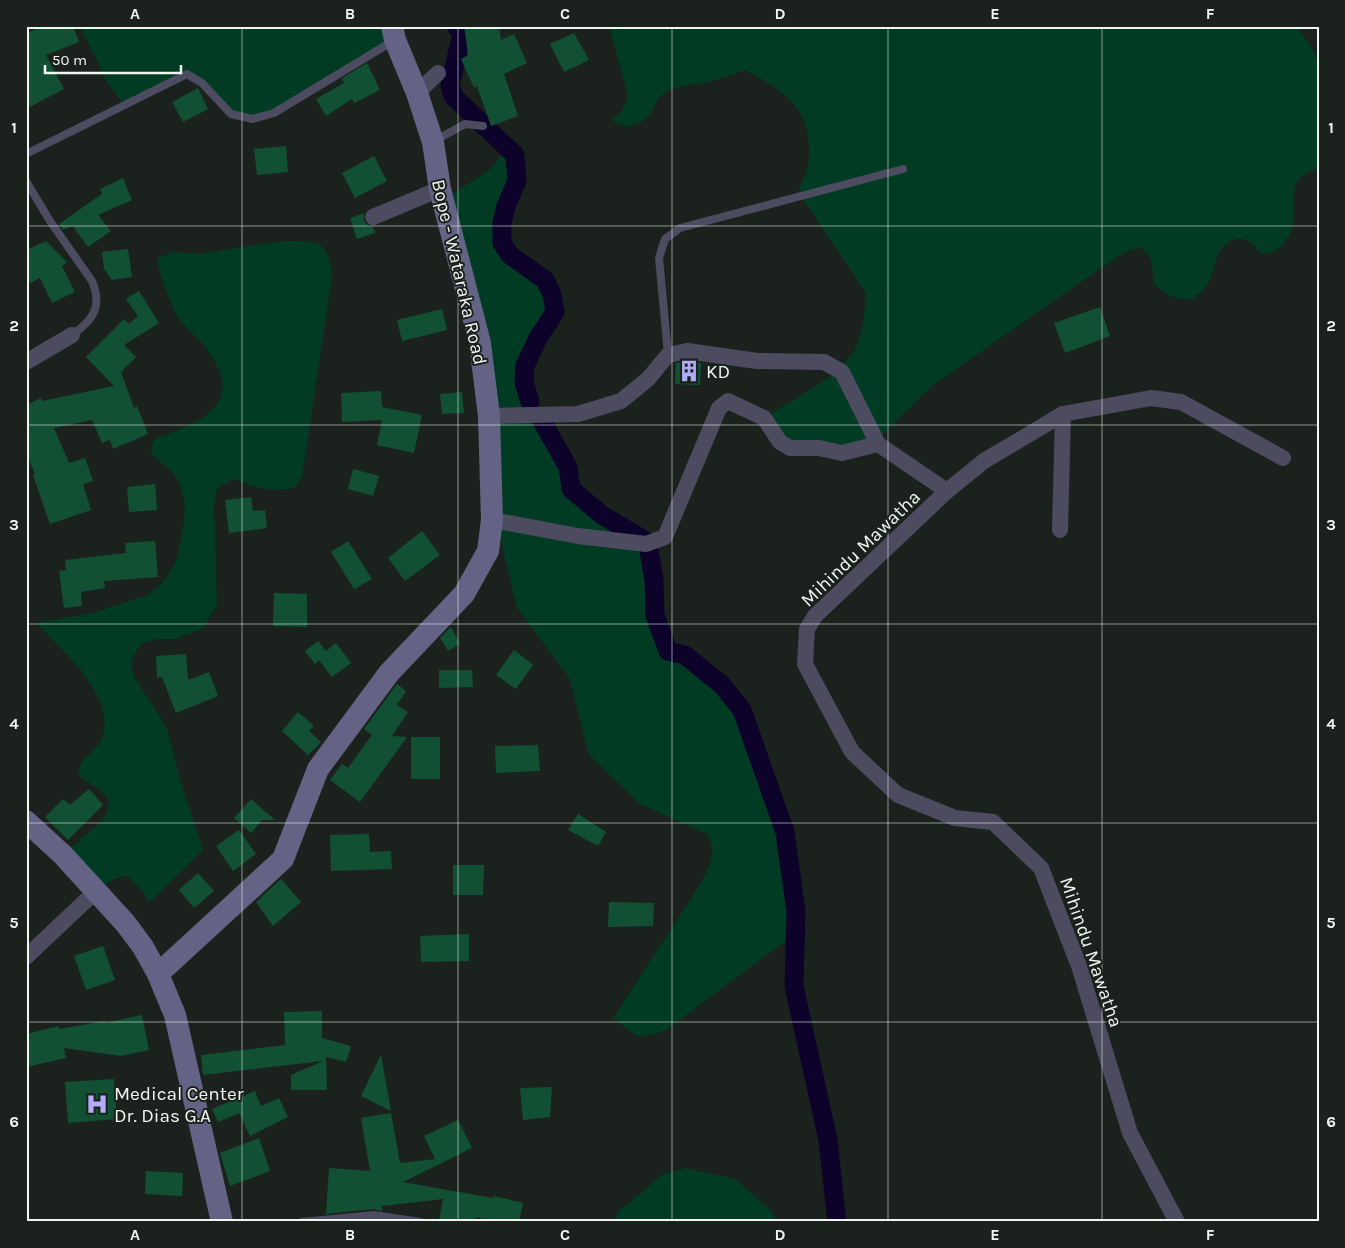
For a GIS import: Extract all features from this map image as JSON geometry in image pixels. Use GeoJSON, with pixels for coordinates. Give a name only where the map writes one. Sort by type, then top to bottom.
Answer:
{"type":"FeatureCollection","features":[{"type":"Feature","properties":{"kind":"street","name":"Bope - Wataraka Road"},"geometry":{"type":"LineString","coordinates":[[158,974],[283,859],[318,769],[389,673],[464,594],[488,551],[492,520],[489,416],[480,343],[440,189],[433,142],[417,93],[393,33]]}},
{"type":"Feature","properties":{"kind":"street"},"geometry":{"type":"LineString","coordinates":[[417,93],[438,73]]}},
{"type":"Feature","properties":{"kind":"street"},"geometry":{"type":"LineString","coordinates":[[373,218],[440,189]]}},
{"type":"Feature","properties":{"kind":"street"},"geometry":{"type":"LineString","coordinates":[[26,362],[72,336]]}},
{"type":"Feature","properties":{"kind":"street"},"geometry":{"type":"LineString","coordinates":[[489,416],[578,414],[621,401],[648,379],[668,355],[687,351],[757,361],[824,362],[842,372],[878,444],[947,491]]}},
{"type":"Feature","properties":{"kind":"street","name":"Mihindu Mawatha"},"geometry":{"type":"LineString","coordinates":[[1177,1222],[1130,1133],[1079,966],[1041,868],[993,822],[955,818],[898,795],[852,752],[805,664],[807,629],[815,616],[947,491],[984,461],[1063,414],[1151,398],[1181,402],[1283,458]]}},
{"type":"Feature","properties":{"kind":"street"},"geometry":{"type":"LineString","coordinates":[[492,520],[578,536],[646,544],[665,537],[719,408],[728,401],[764,418],[780,442],[790,448],[819,448],[842,453],[878,444]]}},
{"type":"Feature","properties":{"kind":"street"},"geometry":{"type":"LineString","coordinates":[[1060,530],[1063,414]]}},
{"type":"Feature","properties":{"kind":"street"},"geometry":{"type":"LineString","coordinates":[[26,821],[63,855],[126,924],[143,947],[158,974],[176,1015],[222,1222]]}},
{"type":"Feature","properties":{"kind":"street"},"geometry":{"type":"LineString","coordinates":[[26,957],[95,892]]}},
{"type":"Feature","properties":{"kind":"lane"},"geometry":{"type":"LineString","coordinates":[[26,154],[187,74],[202,83],[231,114],[253,119],[274,113],[393,33]]}},
{"type":"Feature","properties":{"kind":"lane"},"geometry":{"type":"LineString","coordinates":[[433,142],[465,124],[483,126]]}},
{"type":"Feature","properties":{"kind":"lane"},"geometry":{"type":"LineString","coordinates":[[668,355],[659,258],[665,239],[680,228],[904,169]]}},
{"type":"Feature","properties":{"kind":"lane"},"geometry":{"type":"LineString","coordinates":[[26,181],[50,221],[92,281],[96,292],[93,316],[84,327],[72,336]]}},
{"type":"Feature","properties":{"kind":"lane"},"geometry":{"type":"LineString","coordinates":[[302,1222],[374,1215],[420,1222]]}},
{"type":"Feature","properties":{"kind":"green space"},"geometry":{"type":"Polygon","coordinates":[[[80,26],[392,26],[395,40],[274,113],[253,119],[231,114],[187,74],[124,104],[108,84],[80,26]]]}},
{"type":"Feature","properties":{"kind":"green space"},"geometry":{"type":"Polygon","coordinates":[[[609,26],[1008,26],[1024,29],[1034,26],[1297,26],[1315,53],[1319,67],[1319,167],[1301,177],[1296,185],[1293,224],[1291,232],[1282,245],[1269,253],[1261,254],[1247,240],[1241,238],[1230,242],[1219,253],[1207,285],[1193,299],[1181,299],[1171,296],[1154,284],[1150,259],[1140,247],[1123,253],[933,385],[873,444],[790,448],[764,418],[833,375],[854,352],[863,326],[866,293],[798,192],[809,162],[808,135],[804,122],[798,110],[781,92],[745,70],[713,81],[671,89],[662,95],[646,119],[630,126],[619,125],[612,120],[622,111],[628,95],[609,26]]]}},
{"type":"Feature","properties":{"kind":"green space"},"geometry":{"type":"Polygon","coordinates":[[[512,151],[517,162],[518,173],[516,185],[503,220],[502,243],[514,259],[545,280],[551,290],[554,307],[552,318],[530,354],[524,373],[525,387],[532,401],[557,434],[566,461],[571,489],[602,515],[647,541],[651,559],[655,614],[668,651],[685,655],[722,685],[742,710],[785,832],[796,912],[795,934],[666,1030],[653,1035],[637,1036],[613,1018],[700,885],[711,860],[712,848],[707,834],[640,804],[589,755],[570,679],[517,608],[496,520],[495,429],[445,199],[489,170],[499,158],[512,151]]]}},
{"type":"Feature","properties":{"kind":"green space"},"geometry":{"type":"Polygon","coordinates":[[[284,241],[306,241],[320,245],[328,255],[332,277],[302,477],[296,487],[288,489],[265,489],[234,479],[217,488],[214,503],[217,605],[203,628],[176,639],[156,639],[142,643],[134,655],[131,665],[134,677],[166,726],[183,789],[203,850],[149,903],[143,892],[128,876],[116,878],[95,892],[63,855],[101,821],[107,812],[109,802],[103,792],[79,776],[80,766],[83,761],[100,742],[105,726],[103,709],[86,677],[36,623],[93,613],[150,594],[165,580],[177,559],[184,522],[185,503],[180,485],[173,472],[152,455],[151,447],[155,439],[191,424],[205,416],[216,406],[222,394],[222,380],[216,363],[202,343],[179,319],[170,301],[157,258],[174,252],[198,254],[284,241]]]}},
{"type":"Feature","properties":{"kind":"green space"},"geometry":{"type":"Polygon","coordinates":[[[686,1168],[735,1179],[768,1208],[779,1222],[615,1222],[618,1212],[663,1174],[686,1168]]]}},
{"type":"Feature","properties":{"kind":"building"},"geometry":{"type":"Polygon","coordinates":[[[40,26],[73,26],[79,42],[46,55],[64,89],[26,109],[26,34],[40,26]]]}},
{"type":"Feature","properties":{"kind":"building"},"geometry":{"type":"Polygon","coordinates":[[[464,26],[499,26],[501,40],[514,34],[527,63],[504,74],[518,116],[491,126],[477,86],[474,88],[461,59],[468,55],[464,26]]]}},
{"type":"Feature","properties":{"kind":"building"},"geometry":{"type":"Polygon","coordinates":[[[574,33],[589,60],[564,72],[550,44],[574,33]]]}},
{"type":"Feature","properties":{"kind":"building"},"geometry":{"type":"Polygon","coordinates":[[[367,63],[380,90],[354,103],[352,99],[326,116],[316,99],[344,83],[342,78],[367,63]]]}},
{"type":"Feature","properties":{"kind":"building"},"geometry":{"type":"Polygon","coordinates":[[[198,88],[208,109],[183,122],[172,102],[198,88]]]}},
{"type":"Feature","properties":{"kind":"building"},"geometry":{"type":"Polygon","coordinates":[[[286,146],[288,172],[257,175],[254,149],[286,146]]]}},
{"type":"Feature","properties":{"kind":"building"},"geometry":{"type":"Polygon","coordinates":[[[374,156],[387,181],[355,198],[342,173],[374,156]]]}},
{"type":"Feature","properties":{"kind":"building"},"geometry":{"type":"Polygon","coordinates":[[[123,178],[132,200],[98,215],[111,231],[88,247],[73,226],[63,230],[59,224],[102,194],[100,189],[123,178]]]}},
{"type":"Feature","properties":{"kind":"building"},"geometry":{"type":"Polygon","coordinates":[[[364,213],[364,221],[367,225],[373,227],[375,233],[357,239],[350,218],[364,213]]]}},
{"type":"Feature","properties":{"kind":"building"},"geometry":{"type":"Polygon","coordinates":[[[46,241],[67,262],[62,266],[75,292],[52,303],[40,278],[26,285],[26,250],[46,241]]]}},
{"type":"Feature","properties":{"kind":"building"},"geometry":{"type":"Polygon","coordinates":[[[128,249],[132,277],[112,280],[104,269],[102,252],[128,249]]]}},
{"type":"Feature","properties":{"kind":"building"},"geometry":{"type":"Polygon","coordinates":[[[139,291],[159,323],[124,345],[136,357],[121,372],[134,408],[137,406],[148,434],[113,449],[110,440],[102,443],[92,420],[54,428],[69,463],[85,458],[93,481],[83,484],[91,510],[50,524],[33,475],[35,474],[26,454],[26,405],[41,398],[42,401],[114,386],[86,357],[124,319],[129,324],[138,316],[126,299],[139,291]]]}},
{"type":"Feature","properties":{"kind":"building"},"geometry":{"type":"Polygon","coordinates":[[[1100,307],[1110,336],[1065,353],[1054,323],[1100,307]]]}},
{"type":"Feature","properties":{"kind":"building"},"geometry":{"type":"Polygon","coordinates":[[[442,309],[447,330],[402,341],[397,320],[442,309]]]}},
{"type":"Feature","properties":{"kind":"building","name":"KD"},"geometry":{"type":"Polygon","coordinates":[[[687,361],[701,363],[700,385],[675,384],[676,363],[687,361]]]}},
{"type":"Feature","properties":{"kind":"building"},"geometry":{"type":"Polygon","coordinates":[[[381,391],[382,407],[422,415],[414,453],[377,445],[382,420],[342,422],[341,393],[381,391]]]}},
{"type":"Feature","properties":{"kind":"building"},"geometry":{"type":"Polygon","coordinates":[[[462,392],[464,413],[442,414],[440,394],[462,392]]]}},
{"type":"Feature","properties":{"kind":"building"},"geometry":{"type":"Polygon","coordinates":[[[353,469],[379,476],[373,496],[348,489],[353,469]]]}},
{"type":"Feature","properties":{"kind":"building"},"geometry":{"type":"Polygon","coordinates":[[[155,484],[157,510],[129,512],[127,487],[155,484]]]}},
{"type":"Feature","properties":{"kind":"building"},"geometry":{"type":"Polygon","coordinates":[[[251,497],[253,511],[265,510],[267,528],[229,533],[225,500],[251,497]]]}},
{"type":"Feature","properties":{"kind":"building"},"geometry":{"type":"Polygon","coordinates":[[[422,531],[440,555],[405,581],[388,558],[422,531]]]}},
{"type":"Feature","properties":{"kind":"building"},"geometry":{"type":"Polygon","coordinates":[[[155,541],[158,577],[104,581],[105,588],[81,592],[82,606],[64,608],[59,571],[66,570],[65,560],[126,553],[125,543],[155,541]]]}},
{"type":"Feature","properties":{"kind":"building"},"geometry":{"type":"Polygon","coordinates":[[[348,541],[372,579],[354,589],[331,552],[348,541]]]}},
{"type":"Feature","properties":{"kind":"building"},"geometry":{"type":"Polygon","coordinates":[[[274,593],[307,594],[307,627],[273,626],[274,593]]]}},
{"type":"Feature","properties":{"kind":"building"},"geometry":{"type":"Polygon","coordinates":[[[451,627],[460,644],[448,651],[440,638],[451,627]]]}},
{"type":"Feature","properties":{"kind":"building"},"geometry":{"type":"Polygon","coordinates":[[[318,641],[326,651],[336,643],[351,663],[332,677],[319,660],[315,664],[305,651],[318,641]]]}},
{"type":"Feature","properties":{"kind":"building"},"geometry":{"type":"Polygon","coordinates":[[[514,650],[533,665],[516,689],[496,675],[514,650]]]}},
{"type":"Feature","properties":{"kind":"building"},"geometry":{"type":"Polygon","coordinates":[[[186,654],[188,680],[209,672],[218,696],[176,713],[162,677],[157,678],[156,656],[186,654]]]}},
{"type":"Feature","properties":{"kind":"building"},"geometry":{"type":"Polygon","coordinates":[[[439,670],[472,670],[473,687],[439,688],[439,670]]]}},
{"type":"Feature","properties":{"kind":"building"},"geometry":{"type":"Polygon","coordinates":[[[397,684],[406,691],[397,705],[408,712],[392,736],[407,737],[360,802],[330,780],[342,764],[348,768],[372,735],[364,729],[397,684]]]}},
{"type":"Feature","properties":{"kind":"building"},"geometry":{"type":"Polygon","coordinates":[[[298,712],[314,726],[309,731],[321,742],[308,755],[282,731],[298,712]]]}},
{"type":"Feature","properties":{"kind":"building"},"geometry":{"type":"Polygon","coordinates":[[[411,737],[440,737],[440,779],[411,779],[411,737]]]}},
{"type":"Feature","properties":{"kind":"building"},"geometry":{"type":"Polygon","coordinates":[[[538,745],[540,771],[496,773],[495,746],[538,745]]]}},
{"type":"Feature","properties":{"kind":"building"},"geometry":{"type":"Polygon","coordinates":[[[89,789],[103,805],[68,840],[45,817],[63,799],[70,805],[89,789]]]}},
{"type":"Feature","properties":{"kind":"building"},"geometry":{"type":"Polygon","coordinates":[[[251,799],[275,820],[262,820],[251,833],[234,818],[251,799]]]}},
{"type":"Feature","properties":{"kind":"building"},"geometry":{"type":"Polygon","coordinates":[[[578,814],[606,832],[598,846],[568,830],[578,814]]]}},
{"type":"Feature","properties":{"kind":"building"},"geometry":{"type":"Polygon","coordinates":[[[239,830],[256,854],[233,871],[216,846],[239,830]]]}},
{"type":"Feature","properties":{"kind":"building"},"geometry":{"type":"Polygon","coordinates":[[[369,834],[370,852],[391,851],[392,869],[331,871],[330,835],[369,834]]]}},
{"type":"Feature","properties":{"kind":"building"},"geometry":{"type":"Polygon","coordinates":[[[453,865],[484,865],[483,895],[453,895],[453,865]]]}},
{"type":"Feature","properties":{"kind":"building"},"geometry":{"type":"Polygon","coordinates":[[[198,873],[214,891],[194,908],[179,890],[198,873]]]}},
{"type":"Feature","properties":{"kind":"building"},"geometry":{"type":"Polygon","coordinates":[[[281,879],[301,902],[273,926],[256,902],[281,879]]]}},
{"type":"Feature","properties":{"kind":"building"},"geometry":{"type":"Polygon","coordinates":[[[609,902],[654,903],[653,926],[608,927],[609,902]]]}},
{"type":"Feature","properties":{"kind":"building"},"geometry":{"type":"Polygon","coordinates":[[[469,934],[469,961],[421,962],[420,936],[469,934]]]}},
{"type":"Feature","properties":{"kind":"building"},"geometry":{"type":"Polygon","coordinates":[[[103,946],[115,980],[86,990],[74,956],[103,946]]]}},
{"type":"Feature","properties":{"kind":"building"},"geometry":{"type":"Polygon","coordinates":[[[322,1011],[322,1038],[351,1046],[346,1062],[326,1057],[327,1090],[291,1090],[291,1075],[323,1061],[203,1075],[201,1055],[285,1045],[284,1012],[322,1011]]]}},
{"type":"Feature","properties":{"kind":"building"},"geometry":{"type":"Polygon","coordinates":[[[142,1015],[149,1050],[121,1056],[64,1048],[66,1058],[26,1067],[26,1034],[59,1026],[59,1029],[105,1021],[105,1023],[142,1015]]]}},
{"type":"Feature","properties":{"kind":"building"},"geometry":{"type":"Polygon","coordinates":[[[381,1055],[391,1111],[361,1096],[381,1055]]]}},
{"type":"Feature","properties":{"kind":"building"},"geometry":{"type":"Polygon","coordinates":[[[114,1079],[117,1119],[68,1123],[65,1082],[114,1079]]]}},
{"type":"Feature","properties":{"kind":"building"},"geometry":{"type":"Polygon","coordinates":[[[552,1087],[550,1117],[523,1120],[520,1088],[552,1087]]]}},
{"type":"Feature","properties":{"kind":"building"},"geometry":{"type":"Polygon","coordinates":[[[255,1091],[261,1106],[279,1098],[288,1117],[250,1136],[239,1113],[218,1122],[212,1109],[255,1091]]]}},
{"type":"Feature","properties":{"kind":"building"},"geometry":{"type":"Polygon","coordinates":[[[391,1113],[400,1163],[435,1159],[424,1136],[458,1120],[472,1148],[403,1182],[493,1198],[494,1196],[523,1203],[519,1222],[495,1222],[476,1217],[475,1222],[439,1220],[443,1199],[382,1206],[382,1211],[373,1209],[326,1214],[329,1168],[370,1171],[361,1118],[391,1113]]]}},
{"type":"Feature","properties":{"kind":"building"},"geometry":{"type":"Polygon","coordinates":[[[259,1138],[270,1171],[230,1186],[220,1153],[259,1138]]]}},
{"type":"Feature","properties":{"kind":"building"},"geometry":{"type":"Polygon","coordinates":[[[146,1171],[183,1173],[182,1196],[145,1194],[146,1171]]]}},
{"type":"Feature","properties":{"kind":"waterway"},"geometry":{"type":"LineString","coordinates":[[456,26],[462,34],[450,85],[453,96],[515,155],[517,181],[506,206],[502,223],[502,243],[510,255],[545,280],[552,294],[555,312],[537,340],[525,366],[524,382],[530,402]]}},
{"type":"Feature","properties":{"kind":"waterway"},"geometry":{"type":"LineString","coordinates":[[542,421],[568,467],[571,489],[602,515],[644,540]]}},
{"type":"Feature","properties":{"kind":"waterway"},"geometry":{"type":"LineString","coordinates":[[649,551],[654,580],[655,615],[668,651],[685,655],[722,685],[742,710],[785,832],[796,912],[794,986],[828,1140],[837,1222]]}},
{"type":"Feature","properties":{"kind":"place","name":"KD"},"geometry":{"type":"Point","coordinates":[689,371]}},
{"type":"Feature","properties":{"kind":"place","name":"Medical Center Dr. Dias G.A"},"geometry":{"type":"Point","coordinates":[97,1104]}}]}
